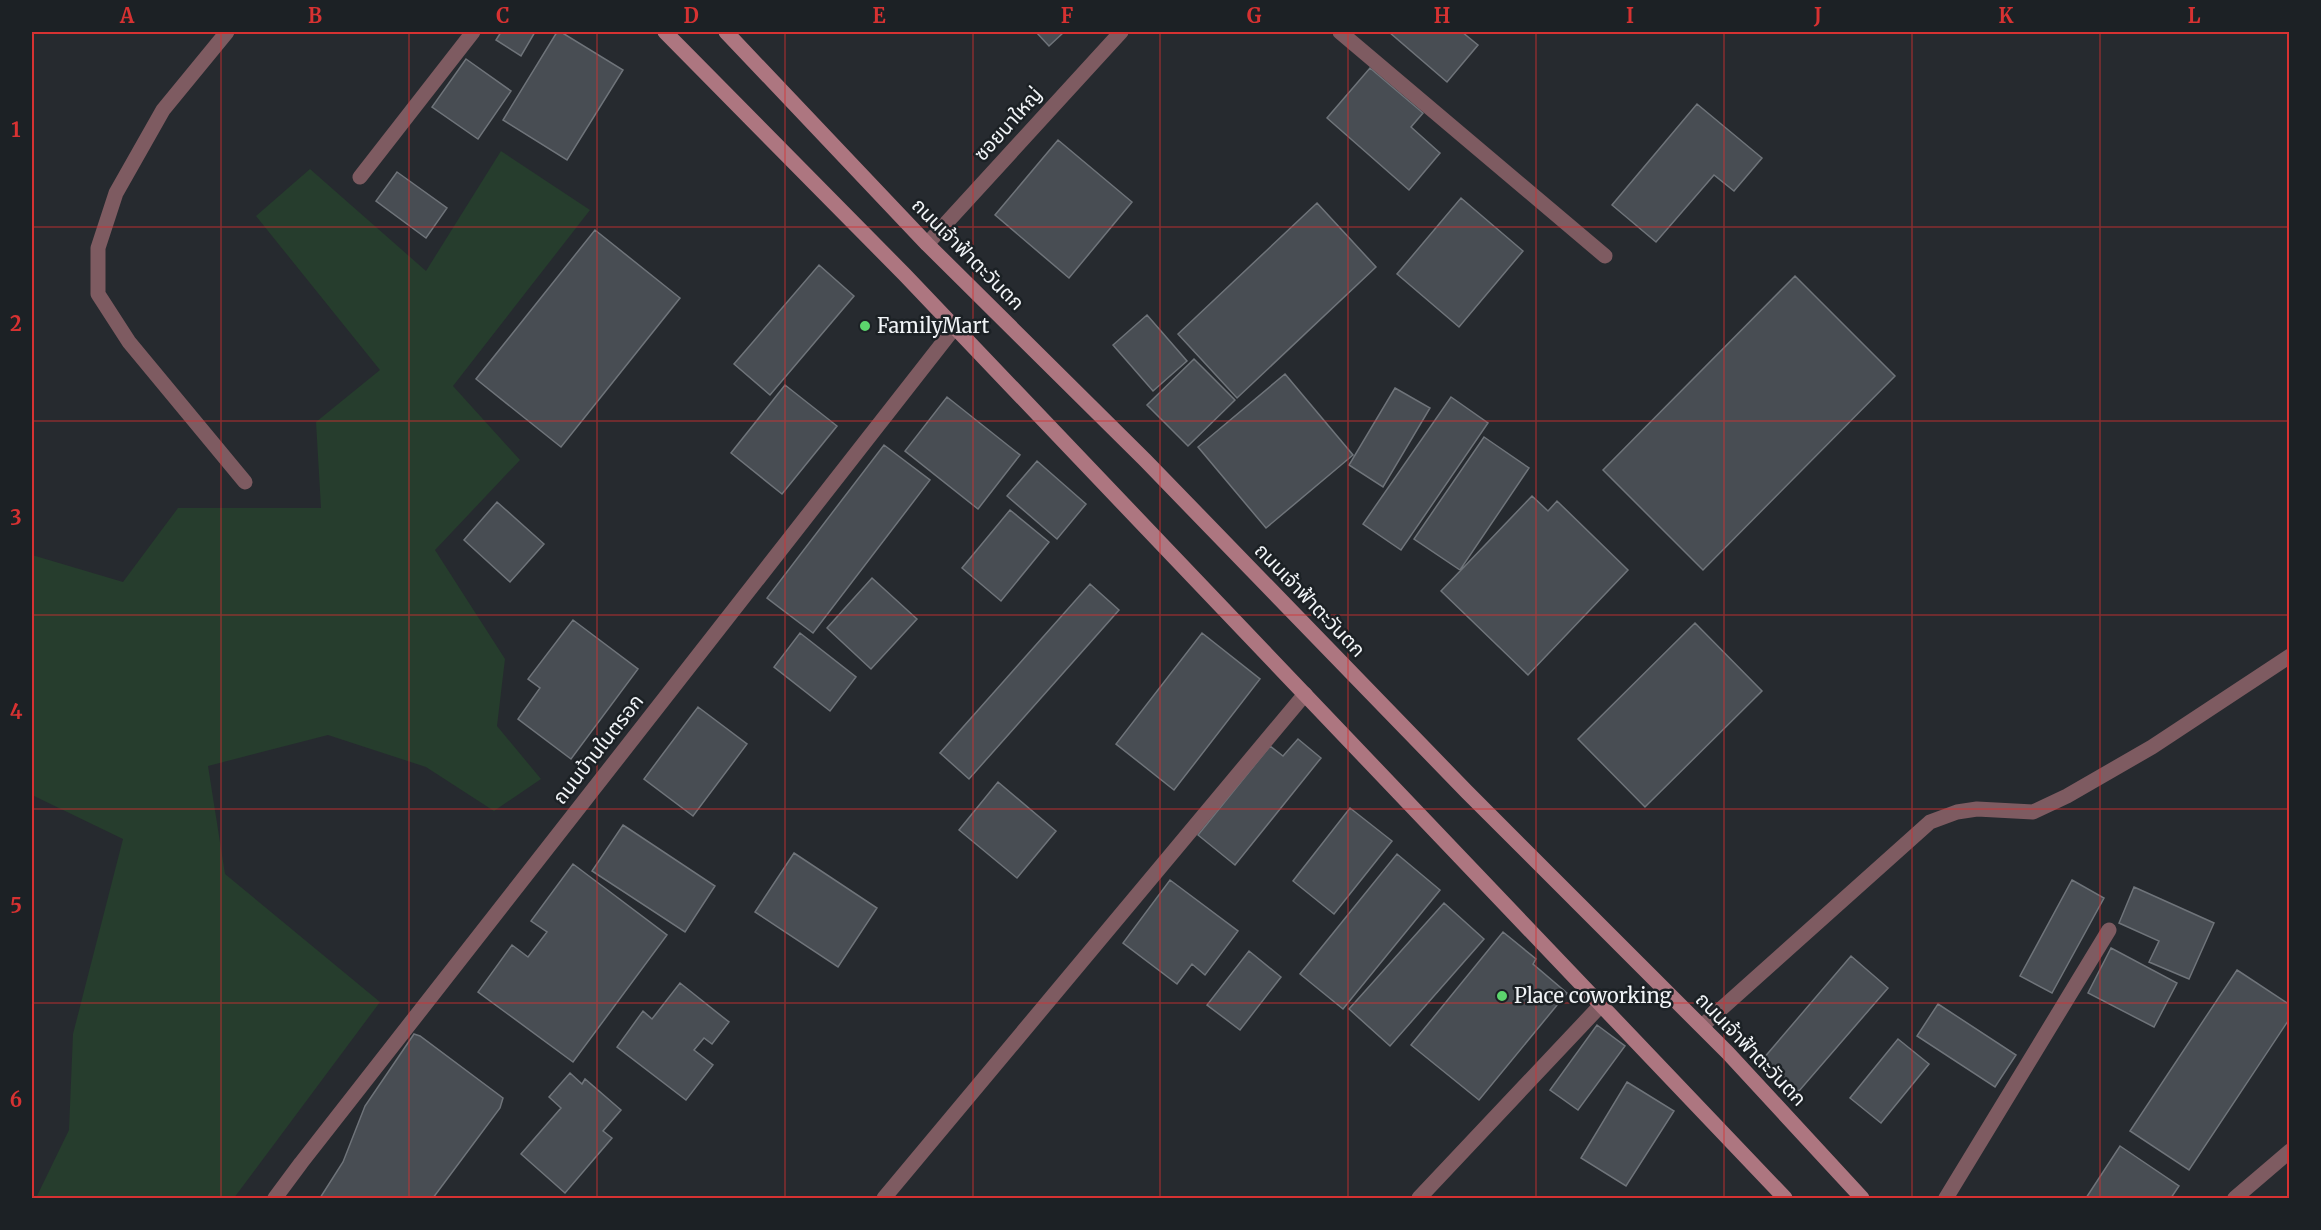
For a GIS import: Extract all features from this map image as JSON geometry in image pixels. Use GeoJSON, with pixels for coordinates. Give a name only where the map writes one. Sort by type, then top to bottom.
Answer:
{"type":"FeatureCollection","features":[{"type":"Feature","properties":{"kind":"main road"},"geometry":{"type":"LineString","coordinates":[[665,32],[955,327],[1785,1198]]}},
{"type":"Feature","properties":{"kind":"main road","name":"ถนนเจ้าฟ้าตะวันตก"},"geometry":{"type":"LineString","coordinates":[[726,32],[927,244],[1146,460],[1467,792],[1702,1026],[1862,1198]]}},
{"type":"Feature","properties":{"kind":"street"},"geometry":{"type":"LineString","coordinates":[[227,32],[163,110],[116,193],[98,248],[98,294],[129,342],[245,482]]}},
{"type":"Feature","properties":{"kind":"street"},"geometry":{"type":"LineString","coordinates":[[360,177],[473,32]]}},
{"type":"Feature","properties":{"kind":"street","name":"ซอยนาใหญ่"},"geometry":{"type":"LineString","coordinates":[[927,244],[1121,32]]}},
{"type":"Feature","properties":{"kind":"street"},"geometry":{"type":"LineString","coordinates":[[1340,32],[1605,256]]}},
{"type":"Feature","properties":{"kind":"street","name":"ถนนบ้านในตรอก"},"geometry":{"type":"LineString","coordinates":[[275,1198],[955,327]]}},
{"type":"Feature","properties":{"kind":"street"},"geometry":{"type":"LineString","coordinates":[[1702,1026],[1930,822],[1957,812],[1977,809],[2033,812],[2067,796],[2152,747],[2289,656]]}},
{"type":"Feature","properties":{"kind":"street"},"geometry":{"type":"LineString","coordinates":[[884,1198],[1305,694]]}},
{"type":"Feature","properties":{"kind":"street"},"geometry":{"type":"LineString","coordinates":[[1946,1198],[2109,930]]}},
{"type":"Feature","properties":{"kind":"street"},"geometry":{"type":"LineString","coordinates":[[1419,1198],[1601,1005]]}},
{"type":"Feature","properties":{"kind":"street"},"geometry":{"type":"LineString","coordinates":[[2235,1198],[2289,1151]]}},
{"type":"Feature","properties":{"kind":"green space"},"geometry":{"type":"Polygon","coordinates":[[[501,151],[590,210],[453,386],[520,460],[435,550],[505,659],[497,726],[541,779],[494,811],[426,767],[328,735],[208,766],[225,874],[380,1002],[234,1198],[36,1198],[69,1130],[73,1034],[123,839],[32,795],[32,555],[123,582],[178,508],[321,508],[316,422],[380,370],[256,216],[310,169],[426,271],[501,151]]]}},
{"type":"Feature","properties":{"kind":"building"},"geometry":{"type":"Polygon","coordinates":[[[501,32],[535,32],[521,56],[496,40],[501,32]]]}},
{"type":"Feature","properties":{"kind":"building"},"geometry":{"type":"Polygon","coordinates":[[[557,32],[561,32],[623,70],[567,160],[503,120],[557,32]]]}},
{"type":"Feature","properties":{"kind":"building"},"geometry":{"type":"Polygon","coordinates":[[[1036,32],[1064,32],[1049,46],[1036,32]]]}},
{"type":"Feature","properties":{"kind":"building"},"geometry":{"type":"Polygon","coordinates":[[[1389,32],[1462,32],[1478,45],[1447,82],[1389,32]]]}},
{"type":"Feature","properties":{"kind":"building"},"geometry":{"type":"Polygon","coordinates":[[[466,59],[511,91],[478,139],[432,107],[466,59]]]}},
{"type":"Feature","properties":{"kind":"building"},"geometry":{"type":"Polygon","coordinates":[[[1370,68],[1423,113],[1411,127],[1440,153],[1409,190],[1327,118],[1370,68]]]}},
{"type":"Feature","properties":{"kind":"building"},"geometry":{"type":"Polygon","coordinates":[[[1697,104],[1762,158],[1734,191],[1714,175],[1656,242],[1612,205],[1697,104]]]}},
{"type":"Feature","properties":{"kind":"building"},"geometry":{"type":"Polygon","coordinates":[[[1058,140],[1132,202],[1069,278],[995,215],[1058,140]]]}},
{"type":"Feature","properties":{"kind":"building"},"geometry":{"type":"Polygon","coordinates":[[[397,172],[447,208],[426,238],[376,201],[397,172]]]}},
{"type":"Feature","properties":{"kind":"building"},"geometry":{"type":"Polygon","coordinates":[[[1461,198],[1523,251],[1459,327],[1397,274],[1461,198]]]}},
{"type":"Feature","properties":{"kind":"building"},"geometry":{"type":"Polygon","coordinates":[[[1317,203],[1376,267],[1237,398],[1178,334],[1317,203]]]}},
{"type":"Feature","properties":{"kind":"building"},"geometry":{"type":"Polygon","coordinates":[[[595,230],[680,298],[561,447],[476,379],[595,230]]]}},
{"type":"Feature","properties":{"kind":"building"},"geometry":{"type":"Polygon","coordinates":[[[819,265],[854,296],[770,395],[734,364],[819,265]]]}},
{"type":"Feature","properties":{"kind":"building"},"geometry":{"type":"Polygon","coordinates":[[[1795,276],[1895,376],[1703,570],[1603,470],[1795,276]]]}},
{"type":"Feature","properties":{"kind":"building"},"geometry":{"type":"Polygon","coordinates":[[[1147,315],[1187,361],[1153,391],[1113,345],[1147,315]]]}},
{"type":"Feature","properties":{"kind":"building"},"geometry":{"type":"Polygon","coordinates":[[[1194,359],[1235,400],[1188,446],[1147,405],[1194,359]]]}},
{"type":"Feature","properties":{"kind":"building"},"geometry":{"type":"Polygon","coordinates":[[[1285,374],[1353,455],[1266,528],[1198,447],[1285,374]]]}},
{"type":"Feature","properties":{"kind":"building"},"geometry":{"type":"Polygon","coordinates":[[[785,385],[837,426],[782,494],[731,453],[785,385]]]}},
{"type":"Feature","properties":{"kind":"building"},"geometry":{"type":"Polygon","coordinates":[[[1395,388],[1430,408],[1383,487],[1349,465],[1395,388]]]}},
{"type":"Feature","properties":{"kind":"building"},"geometry":{"type":"Polygon","coordinates":[[[947,397],[1020,455],[978,509],[905,451],[947,397]]]}},
{"type":"Feature","properties":{"kind":"building"},"geometry":{"type":"Polygon","coordinates":[[[1451,397],[1488,423],[1401,550],[1363,524],[1451,397]]]}},
{"type":"Feature","properties":{"kind":"building"},"geometry":{"type":"Polygon","coordinates":[[[1484,437],[1529,468],[1460,570],[1414,539],[1484,437]]]}},
{"type":"Feature","properties":{"kind":"building"},"geometry":{"type":"Polygon","coordinates":[[[884,445],[930,480],[813,633],[767,598],[884,445]]]}},
{"type":"Feature","properties":{"kind":"building"},"geometry":{"type":"Polygon","coordinates":[[[1037,461],[1086,504],[1057,539],[1007,496],[1037,461]]]}},
{"type":"Feature","properties":{"kind":"building"},"geometry":{"type":"Polygon","coordinates":[[[1532,496],[1548,511],[1557,501],[1628,570],[1528,675],[1441,591],[1532,496]]]}},
{"type":"Feature","properties":{"kind":"building"},"geometry":{"type":"Polygon","coordinates":[[[497,502],[544,544],[510,582],[464,540],[497,502]]]}},
{"type":"Feature","properties":{"kind":"building"},"geometry":{"type":"Polygon","coordinates":[[[1010,510],[1049,542],[1001,601],[962,568],[1010,510]]]}},
{"type":"Feature","properties":{"kind":"building"},"geometry":{"type":"Polygon","coordinates":[[[872,578],[917,619],[871,669],[827,628],[872,578]]]}},
{"type":"Feature","properties":{"kind":"building"},"geometry":{"type":"Polygon","coordinates":[[[1090,584],[1119,610],[969,779],[940,753],[1090,584]]]}},
{"type":"Feature","properties":{"kind":"building"},"geometry":{"type":"Polygon","coordinates":[[[573,620],[638,669],[571,759],[518,719],[540,688],[528,679],[573,620]]]}},
{"type":"Feature","properties":{"kind":"building"},"geometry":{"type":"Polygon","coordinates":[[[1695,623],[1762,691],[1645,807],[1578,739],[1695,623]]]}},
{"type":"Feature","properties":{"kind":"building"},"geometry":{"type":"Polygon","coordinates":[[[800,633],[856,677],[830,711],[774,667],[800,633]]]}},
{"type":"Feature","properties":{"kind":"building"},"geometry":{"type":"Polygon","coordinates":[[[1202,633],[1260,679],[1174,790],[1116,744],[1202,633]]]}},
{"type":"Feature","properties":{"kind":"building"},"geometry":{"type":"Polygon","coordinates":[[[698,707],[747,744],[693,816],[644,779],[698,707]]]}},
{"type":"Feature","properties":{"kind":"building"},"geometry":{"type":"Polygon","coordinates":[[[1298,739],[1321,758],[1235,865],[1198,835],[1270,746],[1283,756],[1298,739]]]}},
{"type":"Feature","properties":{"kind":"building"},"geometry":{"type":"Polygon","coordinates":[[[998,782],[1056,831],[1017,878],[959,830],[998,782]]]}},
{"type":"Feature","properties":{"kind":"building"},"geometry":{"type":"Polygon","coordinates":[[[1350,808],[1392,841],[1334,914],[1293,881],[1350,808]]]}},
{"type":"Feature","properties":{"kind":"building"},"geometry":{"type":"Polygon","coordinates":[[[623,825],[715,886],[685,932],[592,871],[623,825]]]}},
{"type":"Feature","properties":{"kind":"building"},"geometry":{"type":"Polygon","coordinates":[[[794,853],[877,908],[838,967],[755,912],[794,853]]]}},
{"type":"Feature","properties":{"kind":"building"},"geometry":{"type":"Polygon","coordinates":[[[1397,854],[1440,890],[1343,1009],[1300,974],[1397,854]]]}},
{"type":"Feature","properties":{"kind":"building"},"geometry":{"type":"Polygon","coordinates":[[[573,864],[667,935],[573,1062],[478,992],[512,945],[528,957],[547,932],[531,921],[573,864]]]}},
{"type":"Feature","properties":{"kind":"building"},"geometry":{"type":"Polygon","coordinates":[[[1170,880],[1238,931],[1205,975],[1192,964],[1177,984],[1123,943],[1170,880]]]}},
{"type":"Feature","properties":{"kind":"building"},"geometry":{"type":"Polygon","coordinates":[[[2072,880],[2104,898],[2052,993],[2020,976],[2072,880]]]}},
{"type":"Feature","properties":{"kind":"building"},"geometry":{"type":"Polygon","coordinates":[[[2134,887],[2214,923],[2189,979],[2149,962],[2159,941],[2119,923],[2134,887]]]}},
{"type":"Feature","properties":{"kind":"building"},"geometry":{"type":"Polygon","coordinates":[[[1444,903],[1484,939],[1390,1046],[1349,1009],[1444,903]]]}},
{"type":"Feature","properties":{"kind":"building"},"geometry":{"type":"Polygon","coordinates":[[[1503,932],[1536,959],[1533,964],[1567,993],[1479,1100],[1411,1045],[1503,932]]]}},
{"type":"Feature","properties":{"kind":"building"},"geometry":{"type":"Polygon","coordinates":[[[2111,948],[2177,983],[2154,1027],[2088,993],[2111,948]]]}},
{"type":"Feature","properties":{"kind":"building"},"geometry":{"type":"Polygon","coordinates":[[[1249,951],[1281,977],[1240,1030],[1207,1005],[1249,951]]]}},
{"type":"Feature","properties":{"kind":"building"},"geometry":{"type":"Polygon","coordinates":[[[1851,956],[1888,988],[1799,1091],[1763,1059],[1851,956]]]}},
{"type":"Feature","properties":{"kind":"building"},"geometry":{"type":"Polygon","coordinates":[[[2237,970],[2290,1005],[2290,1018],[2189,1170],[2130,1131],[2237,970]]]}},
{"type":"Feature","properties":{"kind":"building"},"geometry":{"type":"Polygon","coordinates":[[[680,983],[729,1022],[712,1044],[704,1038],[694,1050],[713,1065],[686,1100],[617,1047],[643,1011],[652,1019],[680,983]]]}},
{"type":"Feature","properties":{"kind":"building"},"geometry":{"type":"Polygon","coordinates":[[[1938,1004],[2016,1055],[1995,1087],[1917,1036],[1938,1004]]]}},
{"type":"Feature","properties":{"kind":"building"},"geometry":{"type":"Polygon","coordinates":[[[1597,1025],[1625,1046],[1578,1110],[1550,1090],[1597,1025]]]}},
{"type":"Feature","properties":{"kind":"building"},"geometry":{"type":"Polygon","coordinates":[[[414,1034],[420,1036],[503,1098],[500,1108],[433,1198],[320,1198],[343,1162],[365,1106],[414,1034]]]}},
{"type":"Feature","properties":{"kind":"building"},"geometry":{"type":"Polygon","coordinates":[[[1898,1039],[1929,1064],[1881,1123],[1850,1098],[1898,1039]]]}},
{"type":"Feature","properties":{"kind":"building"},"geometry":{"type":"Polygon","coordinates":[[[570,1073],[582,1084],[585,1079],[621,1110],[603,1131],[612,1138],[565,1193],[521,1154],[561,1108],[549,1097],[570,1073]]]}},
{"type":"Feature","properties":{"kind":"building"},"geometry":{"type":"Polygon","coordinates":[[[1627,1082],[1674,1111],[1626,1186],[1581,1158],[1627,1082]]]}},
{"type":"Feature","properties":{"kind":"building"},"geometry":{"type":"Polygon","coordinates":[[[2120,1146],[2179,1186],[2171,1198],[2086,1198],[2120,1146]]]}},
{"type":"Feature","properties":{"kind":"place","name":"FamilyMart"},"geometry":{"type":"Point","coordinates":[865,326]}},
{"type":"Feature","properties":{"kind":"place","name":"Place coworking"},"geometry":{"type":"Point","coordinates":[1502,996]}}]}
